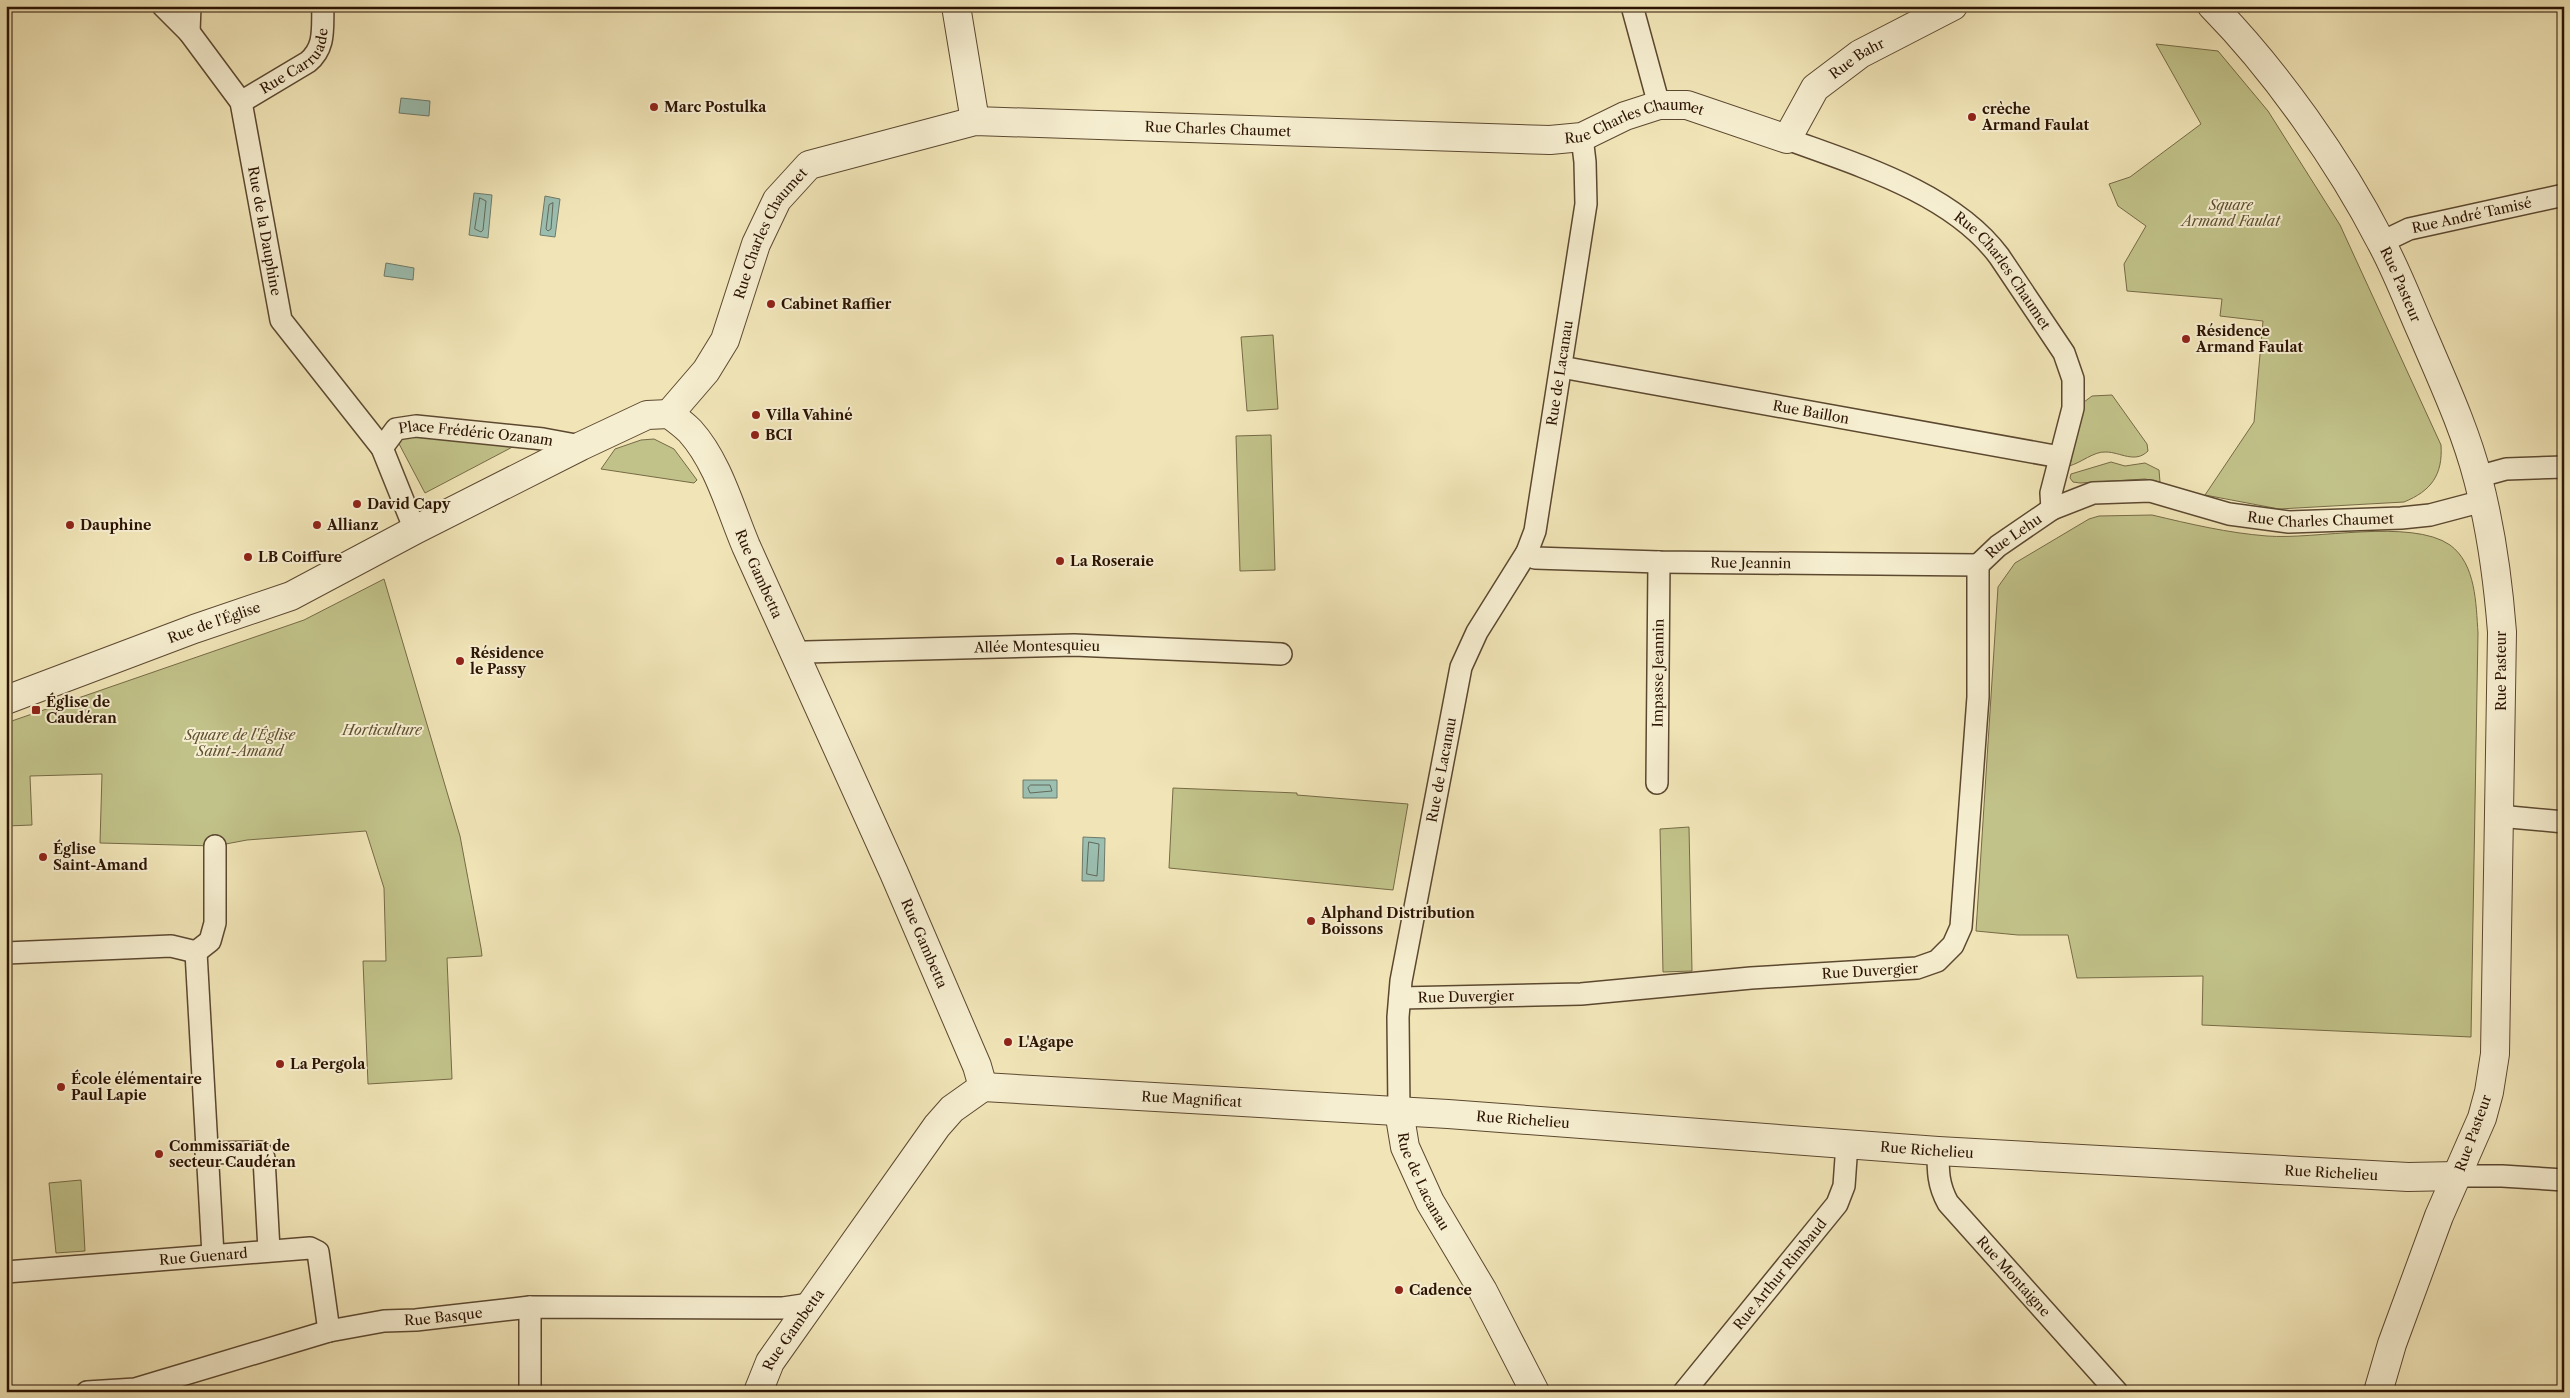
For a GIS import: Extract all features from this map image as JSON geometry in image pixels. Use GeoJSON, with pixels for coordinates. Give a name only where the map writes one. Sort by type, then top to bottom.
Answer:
{"type":"FeatureCollection","features":[{"type":"Feature","properties":{"kind":"street","name":"Rue de la Dauphine"},"geometry":{"type":"LineString","coordinates":[[163,6],[189,32],[241,102],[281,320],[382,448]]}},
{"type":"Feature","properties":{"kind":"street"},"geometry":{"type":"LineString","coordinates":[[189,32],[190,6]]}},
{"type":"Feature","properties":{"kind":"street","name":"Rue Carruade"},"geometry":{"type":"LineString","coordinates":[[241,102],[318,54],[322,41],[323,6]]}},
{"type":"Feature","properties":{"kind":"street"},"geometry":{"type":"LineString","coordinates":[[956,6],[975,121]]}},
{"type":"Feature","properties":{"kind":"street"},"geometry":{"type":"LineString","coordinates":[[1632,6],[1659,105]]}},
{"type":"Feature","properties":{"kind":"street","name":"Rue Bahr"},"geometry":{"type":"LineString","coordinates":[[1787,139],[1814,88],[1860,54],[1952,6]]}},
{"type":"Feature","properties":{"kind":"street","name":"Rue Pasteur"},"geometry":{"type":"LineString","coordinates":[[2212,6],[2272,74],[2296,107],[2342,176],[2382,242],[2450,397],[2480,489],[2497,572],[2502,632],[2495,1054],[2489,1092],[2482,1118],[2439,1216],[2395,1336],[2378,1392]]}},
{"type":"Feature","properties":{"kind":"street","name":"Rue Charles Chaumet"},"geometry":{"type":"LineString","coordinates":[[669,414],[706,371],[725,340],[756,244],[777,200],[809,165],[975,121],[1550,140],[1582,136],[1625,116],[1659,105],[1687,105],[1787,139],[1880,174],[1943,205],[1990,243],[2064,353],[2073,379],[2073,408],[2069,431],[2051,493],[2052,509],[2093,494],[2150,491],[2229,514],[2289,522],[2400,518],[2430,514],[2480,489],[2506,470],[2564,467]]}},
{"type":"Feature","properties":{"kind":"street","name":"Rue de Lacanau"},"geometry":{"type":"LineString","coordinates":[[1536,1392],[1483,1291],[1430,1202],[1405,1147],[1399,1111],[1400,998],[1461,667],[1477,632],[1527,552],[1535,531],[1586,204],[1582,136]]}},
{"type":"Feature","properties":{"kind":"street","name":"Rue André Tamisé"},"geometry":{"type":"LineString","coordinates":[[2382,242],[2409,229],[2564,195]]}},
{"type":"Feature","properties":{"kind":"street","name":"Rue Baillon"},"geometry":{"type":"LineString","coordinates":[[1561,367],[1843,416],[2060,457]]}},
{"type":"Feature","properties":{"kind":"street","name":"Place Frédéric Ozanam"},"geometry":{"type":"LineString","coordinates":[[581,446],[543,439],[416,426],[396,429],[382,448],[415,530],[646,415],[669,414]]}},
{"type":"Feature","properties":{"kind":"street","name":"Rue Gambetta"},"geometry":{"type":"LineString","coordinates":[[669,414],[690,431],[705,452],[894,873],[976,1066],[983,1087],[952,1109],[937,1126],[770,1362],[758,1392]]}},
{"type":"Feature","properties":{"kind":"street","name":"Rue Lehu"},"geometry":{"type":"LineString","coordinates":[[1978,565],[1998,546],[2052,509]]}},
{"type":"Feature","properties":{"kind":"street","name":"Rue de l'Église"},"geometry":{"type":"LineString","coordinates":[[6,700],[291,596],[415,530]]}},
{"type":"Feature","properties":{"kind":"street","name":"Rue Jeannin"},"geometry":{"type":"LineString","coordinates":[[1527,552],[1535,558],[1659,562],[1978,565]]}},
{"type":"Feature","properties":{"kind":"street","name":"Impasse Jeannin"},"geometry":{"type":"LineString","coordinates":[[1657,783],[1659,562]]}},
{"type":"Feature","properties":{"kind":"street","name":"Rue Duvergier"},"geometry":{"type":"LineString","coordinates":[[1400,998],[1581,994],[1751,978],[1917,968],[1937,961],[1953,945],[1961,927],[1966,884],[1978,697],[1978,565]]}},
{"type":"Feature","properties":{"kind":"street","name":"Allée Montesquieu"},"geometry":{"type":"LineString","coordinates":[[796,656],[806,652],[1074,645],[1281,654]]}},
{"type":"Feature","properties":{"kind":"street"},"geometry":{"type":"LineString","coordinates":[[2499,816],[2564,822]]}},
{"type":"Feature","properties":{"kind":"street"},"geometry":{"type":"LineString","coordinates":[[196,952],[210,941],[215,924],[215,846]]}},
{"type":"Feature","properties":{"kind":"street"},"geometry":{"type":"LineString","coordinates":[[6,953],[171,946],[196,952]]}},
{"type":"Feature","properties":{"kind":"street"},"geometry":{"type":"LineString","coordinates":[[196,952],[213,1255]]}},
{"type":"Feature","properties":{"kind":"street","name":"Rue Magnificat"},"geometry":{"type":"LineString","coordinates":[[983,1087],[1399,1111]]}},
{"type":"Feature","properties":{"kind":"street","name":"Rue Richelieu"},"geometry":{"type":"LineString","coordinates":[[1399,1111],[1938,1151],[2408,1177],[2457,1176]]}},
{"type":"Feature","properties":{"kind":"street","name":"Rue Arthur Rimbaud"},"geometry":{"type":"LineString","coordinates":[[1684,1392],[1837,1204],[1844,1186],[1847,1144]]}},
{"type":"Feature","properties":{"kind":"street","name":"Rue Montaigne"},"geometry":{"type":"LineString","coordinates":[[1938,1151],[1937,1172],[1940,1189],[1948,1203],[2117,1392]]}},
{"type":"Feature","properties":{"kind":"street"},"geometry":{"type":"LineString","coordinates":[[206,1153],[261,1152],[264,1158],[269,1250]]}},
{"type":"Feature","properties":{"kind":"street"},"geometry":{"type":"LineString","coordinates":[[2457,1176],[2502,1176],[2564,1180]]}},
{"type":"Feature","properties":{"kind":"street","name":"Rue Guenard"},"geometry":{"type":"LineString","coordinates":[[6,1272],[310,1248],[318,1252],[329,1331]]}},
{"type":"Feature","properties":{"kind":"street","name":"Rue Basque"},"geometry":{"type":"LineString","coordinates":[[88,1392],[135,1389],[329,1331],[384,1321],[416,1320],[530,1307],[783,1308],[810,1304]]}},
{"type":"Feature","properties":{"kind":"street"},"geometry":{"type":"LineString","coordinates":[[530,1307],[530,1392]]}},
{"type":"Feature","properties":{"kind":"green space","name":"Square Armand Faulat"},"geometry":{"type":"Polygon","coordinates":[[[2156,44],[2218,51],[2268,111],[2340,225],[2441,445],[2440,465],[2433,481],[2413,498],[2404,502],[2279,509],[2205,495],[2254,422],[2263,321],[2220,316],[2222,299],[2127,291],[2124,264],[2146,226],[2118,206],[2109,184],[2130,177],[2201,124],[2156,44]]]}},
{"type":"Feature","properties":{"kind":"green space"},"geometry":{"type":"Polygon","coordinates":[[[1273,335],[1278,409],[1247,411],[1241,337],[1273,335]]]}},
{"type":"Feature","properties":{"kind":"green space"},"geometry":{"type":"Polygon","coordinates":[[[2112,395],[2147,444],[2148,451],[2138,457],[2101,452],[2069,466],[2084,402],[2092,396],[2112,395]]]}},
{"type":"Feature","properties":{"kind":"green space"},"geometry":{"type":"Polygon","coordinates":[[[405,435],[522,442],[425,493],[397,440],[405,435]]]}},
{"type":"Feature","properties":{"kind":"green space"},"geometry":{"type":"Polygon","coordinates":[[[1271,435],[1275,570],[1240,571],[1236,436],[1271,435]]]}},
{"type":"Feature","properties":{"kind":"green space"},"geometry":{"type":"Polygon","coordinates":[[[654,439],[674,449],[697,480],[694,483],[601,469],[615,449],[641,440],[654,439]]]}},
{"type":"Feature","properties":{"kind":"green space"},"geometry":{"type":"Polygon","coordinates":[[[2111,462],[2125,466],[2145,463],[2159,470],[2160,482],[2145,479],[2080,483],[2073,482],[2070,478],[2071,474],[2111,462]]]}},
{"type":"Feature","properties":{"kind":"green space"},"geometry":{"type":"Polygon","coordinates":[[[2152,515],[2252,535],[2287,536],[2388,531],[2412,533],[2433,537],[2450,545],[2459,553],[2470,574],[2473,585],[2478,633],[2471,1037],[2202,1025],[2203,976],[2077,978],[2068,935],[2018,935],[1976,931],[1998,587],[2015,563],[2089,519],[2099,516],[2152,515]]]}},
{"type":"Feature","properties":{"kind":"green space"},"geometry":{"type":"Polygon","coordinates":[[[384,579],[460,836],[482,956],[447,958],[452,1079],[368,1084],[363,961],[386,961],[384,888],[366,831],[247,840],[215,846],[100,843],[102,774],[30,776],[32,825],[6,826],[6,723],[304,620],[384,579]]]}},
{"type":"Feature","properties":{"kind":"green space"},"geometry":{"type":"Polygon","coordinates":[[[1173,788],[1297,793],[1297,795],[1408,804],[1393,890],[1169,868],[1173,788]]]}},
{"type":"Feature","properties":{"kind":"green space"},"geometry":{"type":"Polygon","coordinates":[[[1689,827],[1692,971],[1663,972],[1660,829],[1689,827]]]}},
{"type":"Feature","properties":{"kind":"green space"},"geometry":{"type":"Polygon","coordinates":[[[81,1180],[85,1251],[56,1253],[49,1183],[81,1180]]]}},
{"type":"Feature","properties":{"kind":"water"},"geometry":{"type":"Polygon","coordinates":[[[401,98],[430,101],[429,116],[399,113],[401,98]]]}},
{"type":"Feature","properties":{"kind":"water"},"geometry":{"type":"Polygon","coordinates":[[[474,193],[492,195],[488,238],[469,235],[474,193]]]}},
{"type":"Feature","properties":{"kind":"water"},"geometry":{"type":"Polygon","coordinates":[[[545,196],[560,199],[555,237],[540,235],[545,196]]]}},
{"type":"Feature","properties":{"kind":"water"},"geometry":{"type":"Polygon","coordinates":[[[386,263],[414,268],[413,280],[384,276],[386,263]]]}},
{"type":"Feature","properties":{"kind":"water"},"geometry":{"type":"Polygon","coordinates":[[[1023,780],[1057,780],[1057,798],[1023,798],[1023,780]]]}},
{"type":"Feature","properties":{"kind":"water"},"geometry":{"type":"Polygon","coordinates":[[[1083,837],[1105,838],[1104,881],[1082,881],[1083,837]]]}},
{"type":"Feature","properties":{"kind":"place","name":"Marc Postulka"},"geometry":{"type":"Point","coordinates":[654,107]}},
{"type":"Feature","properties":{"kind":"place","name":"crèche Armand Faulat"},"geometry":{"type":"Point","coordinates":[1972,117]}},
{"type":"Feature","properties":{"kind":"place","name":"Cabinet Raffier"},"geometry":{"type":"Point","coordinates":[771,304]}},
{"type":"Feature","properties":{"kind":"place","name":"Résidence Armand Faulat"},"geometry":{"type":"Point","coordinates":[2186,339]}},
{"type":"Feature","properties":{"kind":"place","name":"Villa Vahiné"},"geometry":{"type":"Point","coordinates":[756,415]}},
{"type":"Feature","properties":{"kind":"place","name":"BCI"},"geometry":{"type":"Point","coordinates":[755,435]}},
{"type":"Feature","properties":{"kind":"place","name":"David Capy"},"geometry":{"type":"Point","coordinates":[357,504]}},
{"type":"Feature","properties":{"kind":"place","name":"Dauphine"},"geometry":{"type":"Point","coordinates":[70,525]}},
{"type":"Feature","properties":{"kind":"place","name":"Allianz"},"geometry":{"type":"Point","coordinates":[317,525]}},
{"type":"Feature","properties":{"kind":"place","name":"LB Coiffure"},"geometry":{"type":"Point","coordinates":[248,557]}},
{"type":"Feature","properties":{"kind":"place","name":"La Roseraie"},"geometry":{"type":"Point","coordinates":[1060,561]}},
{"type":"Feature","properties":{"kind":"place","name":"Résidence le Passy"},"geometry":{"type":"Point","coordinates":[460,661]}},
{"type":"Feature","properties":{"kind":"place","name":"Église de Caudéran"},"geometry":{"type":"Point","coordinates":[36,710]}},
{"type":"Feature","properties":{"kind":"place","name":"Église Saint-Amand"},"geometry":{"type":"Point","coordinates":[43,857]}},
{"type":"Feature","properties":{"kind":"place","name":"Alphand Distribution Boissons"},"geometry":{"type":"Point","coordinates":[1311,921]}},
{"type":"Feature","properties":{"kind":"place","name":"L'Agape"},"geometry":{"type":"Point","coordinates":[1008,1042]}},
{"type":"Feature","properties":{"kind":"place","name":"La Pergola"},"geometry":{"type":"Point","coordinates":[280,1064]}},
{"type":"Feature","properties":{"kind":"place","name":"École élémentaire Paul Lapie"},"geometry":{"type":"Point","coordinates":[61,1087]}},
{"type":"Feature","properties":{"kind":"place","name":"Commissariat de secteur Caudéran"},"geometry":{"type":"Point","coordinates":[159,1154]}},
{"type":"Feature","properties":{"kind":"place","name":"Cadence"},"geometry":{"type":"Point","coordinates":[1399,1290]}},
{"type":"Feature","properties":{"kind":"park label","name":"Horticulture"},"geometry":{"type":"Point","coordinates":[382,730]}},
{"type":"Feature","properties":{"kind":"park label","name":"Square de l'Église Saint-Amand"},"geometry":{"type":"Point","coordinates":[240,744]}}]}
